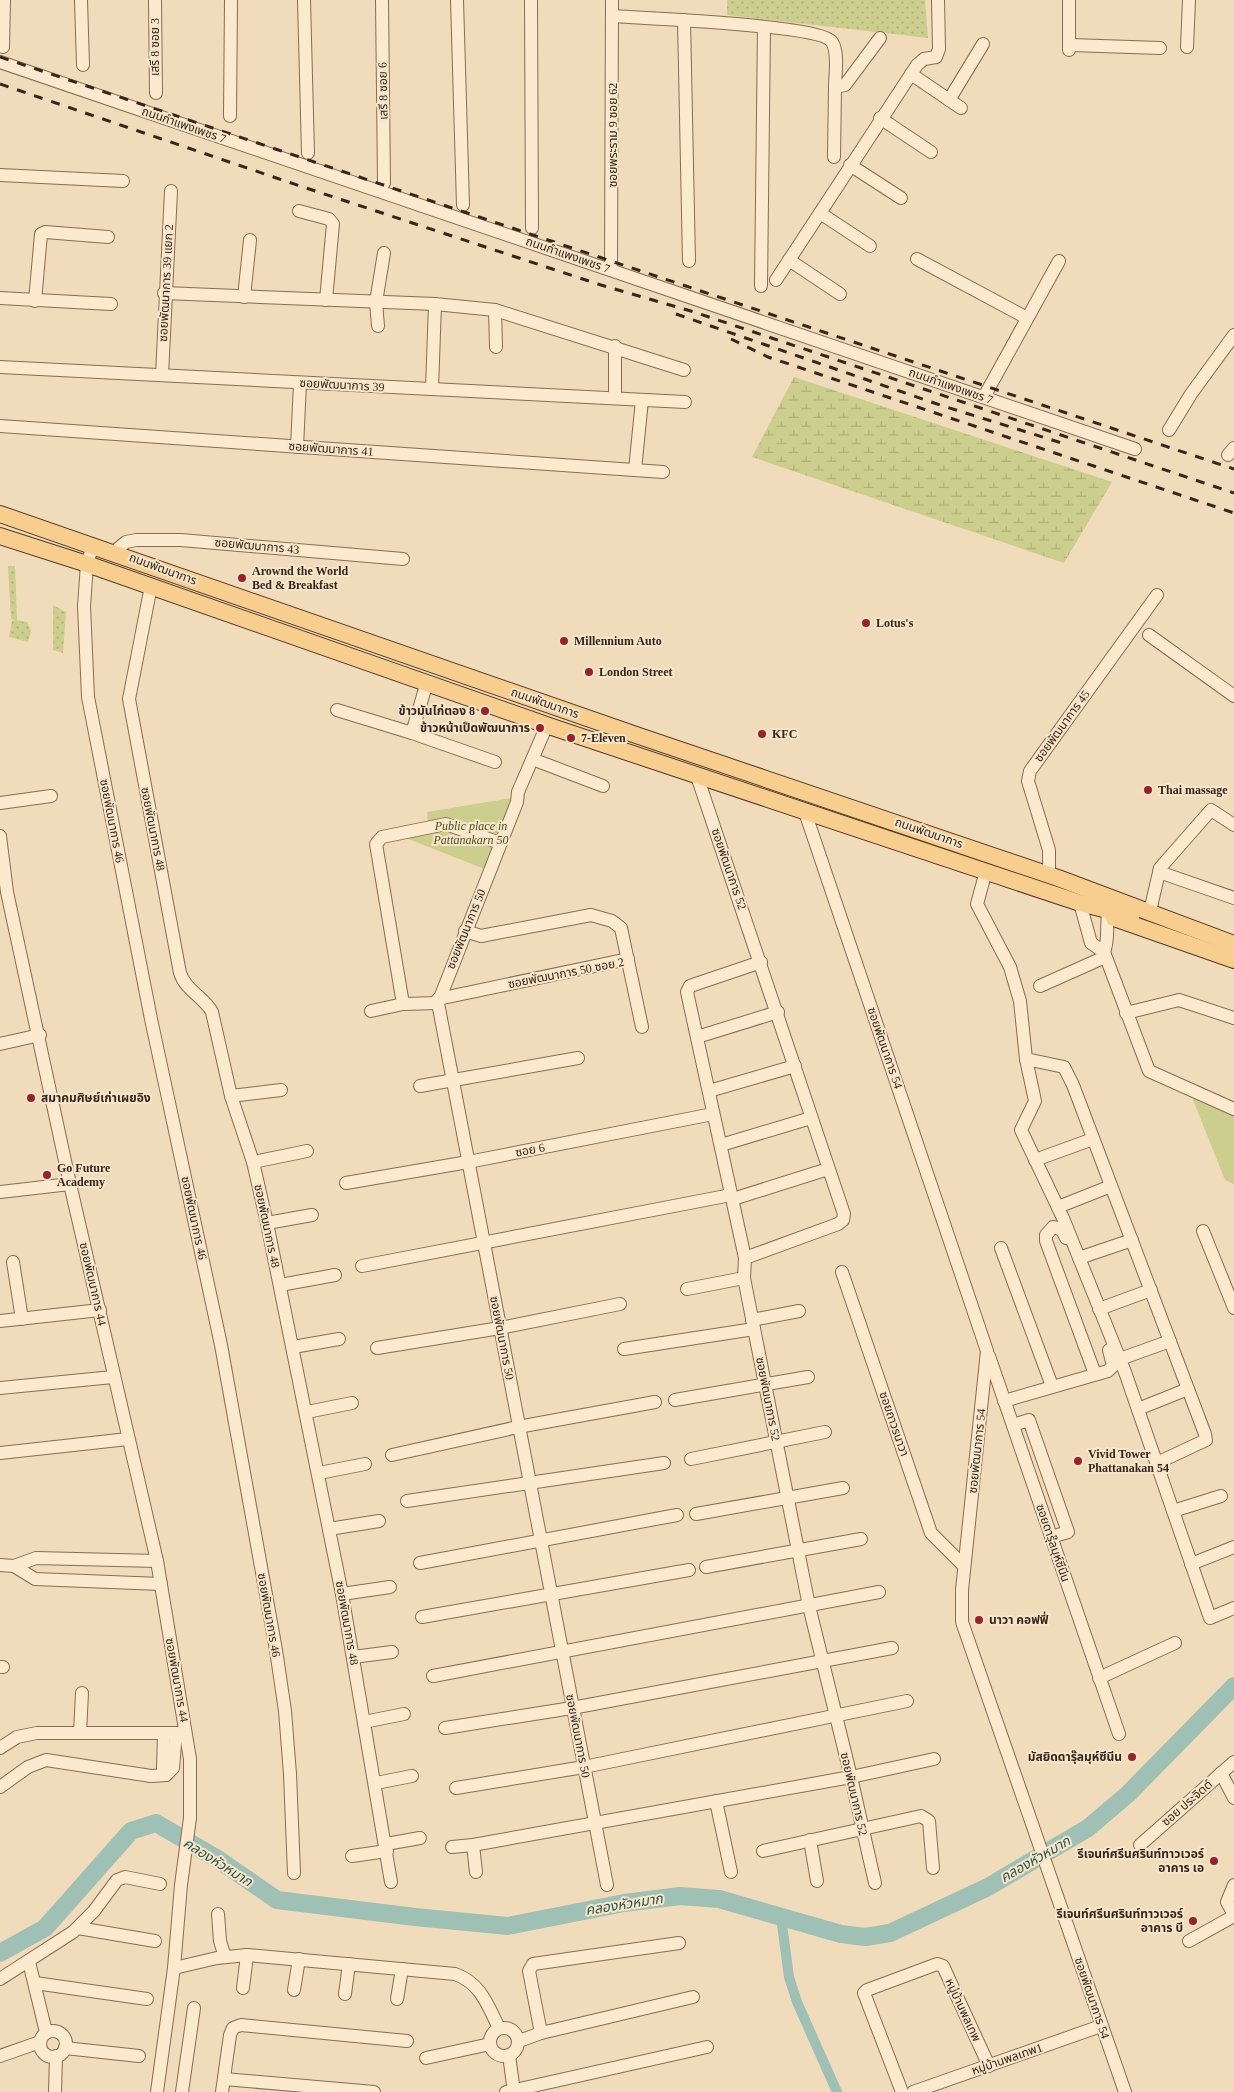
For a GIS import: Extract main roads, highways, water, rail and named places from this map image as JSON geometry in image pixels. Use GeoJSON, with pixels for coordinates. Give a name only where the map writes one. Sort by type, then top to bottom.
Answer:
{"type":"FeatureCollection","features":[{"type":"Feature","properties":{"kind":"main road","name":"ถนนพัฒนาการ"},"geometry":{"type":"LineString","coordinates":[[0,514],[114,552],[610,726],[1048,874],[1234,944]]}},
{"type":"Feature","properties":{"kind":"main road","name":"ถนนพัฒนาการ"},"geometry":{"type":"LineString","coordinates":[[0,536],[151,586],[551,727],[1080,903],[1108,915],[1234,960]]}},
{"type":"Feature","properties":{"kind":"main road","name":"ถนนพัฒนาการ"},"geometry":{"type":"LineString","coordinates":[[1091,890],[1151,906],[1234,935]]}},
{"type":"Feature","properties":{"kind":"main road","name":"ถนนพัฒนาการ"},"geometry":{"type":"LineString","coordinates":[[1080,903],[1135,917],[1234,952]]}},
{"type":"Feature","properties":{"kind":"waterway","name":"คลองหัวหมาก"},"geometry":{"type":"LineString","coordinates":[[0,1953],[45,1928],[131,1831],[156,1823],[216,1858],[277,1900],[508,1926],[624,1903],[680,1896],[719,1899],[841,1934],[865,1937],[890,1933],[988,1887],[1088,1828],[1128,1794],[1234,1686]]}},
{"type":"Feature","properties":{"kind":"waterway"},"geometry":{"type":"LineString","coordinates":[[781,1917],[789,1977],[797,2002],[837,2092]]}},
{"type":"Feature","properties":{"kind":"railway"},"geometry":{"type":"LineString","coordinates":[[0,57],[1234,469]]}},
{"type":"Feature","properties":{"kind":"railway"},"geometry":{"type":"LineString","coordinates":[[0,84],[300,186],[601,285],[694,312],[1234,493]]}},
{"type":"Feature","properties":{"kind":"railway"},"geometry":{"type":"LineString","coordinates":[[676,314],[940,405],[1065,444]]}},
{"type":"Feature","properties":{"kind":"railway"},"geometry":{"type":"LineString","coordinates":[[731,339],[768,357],[1234,513]]}},
{"type":"Feature","properties":{"kind":"place","name":"Arownd the World Bed & Breakfast"},"geometry":{"type":"Point","coordinates":[242,578]}},
{"type":"Feature","properties":{"kind":"place","name":"Lotus's"},"geometry":{"type":"Point","coordinates":[866,623]}},
{"type":"Feature","properties":{"kind":"place","name":"Millennium Auto"},"geometry":{"type":"Point","coordinates":[564,641]}},
{"type":"Feature","properties":{"kind":"place","name":"London Street"},"geometry":{"type":"Point","coordinates":[589,672]}},
{"type":"Feature","properties":{"kind":"place","name":"ข้าวมันไก่ตอง 8"},"geometry":{"type":"Point","coordinates":[485,711]}},
{"type":"Feature","properties":{"kind":"place","name":"ข้าวหน้าเป็ดพัฒนาการ"},"geometry":{"type":"Point","coordinates":[540,728]}},
{"type":"Feature","properties":{"kind":"place","name":"KFC"},"geometry":{"type":"Point","coordinates":[762,734]}},
{"type":"Feature","properties":{"kind":"place","name":"7-Eleven"},"geometry":{"type":"Point","coordinates":[571,738]}},
{"type":"Feature","properties":{"kind":"place","name":"Thai massage"},"geometry":{"type":"Point","coordinates":[1148,790]}},
{"type":"Feature","properties":{"kind":"place","name":"สมาคมศิษย์เก่าเผยอิง"},"geometry":{"type":"Point","coordinates":[31,1098]}},
{"type":"Feature","properties":{"kind":"place","name":"Go Future Academy"},"geometry":{"type":"Point","coordinates":[47,1175]}},
{"type":"Feature","properties":{"kind":"place","name":"Vivid Tower Phattanakan 54"},"geometry":{"type":"Point","coordinates":[1078,1461]}},
{"type":"Feature","properties":{"kind":"place","name":"นาวา คอฟฟี่"},"geometry":{"type":"Point","coordinates":[979,1620]}},
{"type":"Feature","properties":{"kind":"place","name":"มัสยิดดารุ๊ลมุห์ซีนีน"},"geometry":{"type":"Point","coordinates":[1132,1757]}},
{"type":"Feature","properties":{"kind":"place","name":"รีเจนท์ศรีนศรินท์ทาวเวอร์ อาคาร เอ"},"geometry":{"type":"Point","coordinates":[1214,1861]}},
{"type":"Feature","properties":{"kind":"place","name":"รีเจนท์ศรีนศรินท์ทาวเวอร์ อาคาร บี"},"geometry":{"type":"Point","coordinates":[1193,1921]}},
{"type":"Feature","properties":{"kind":"park label","name":"Public place in Pattanakarn 50"},"geometry":{"type":"Point","coordinates":[471,833]}}]}
